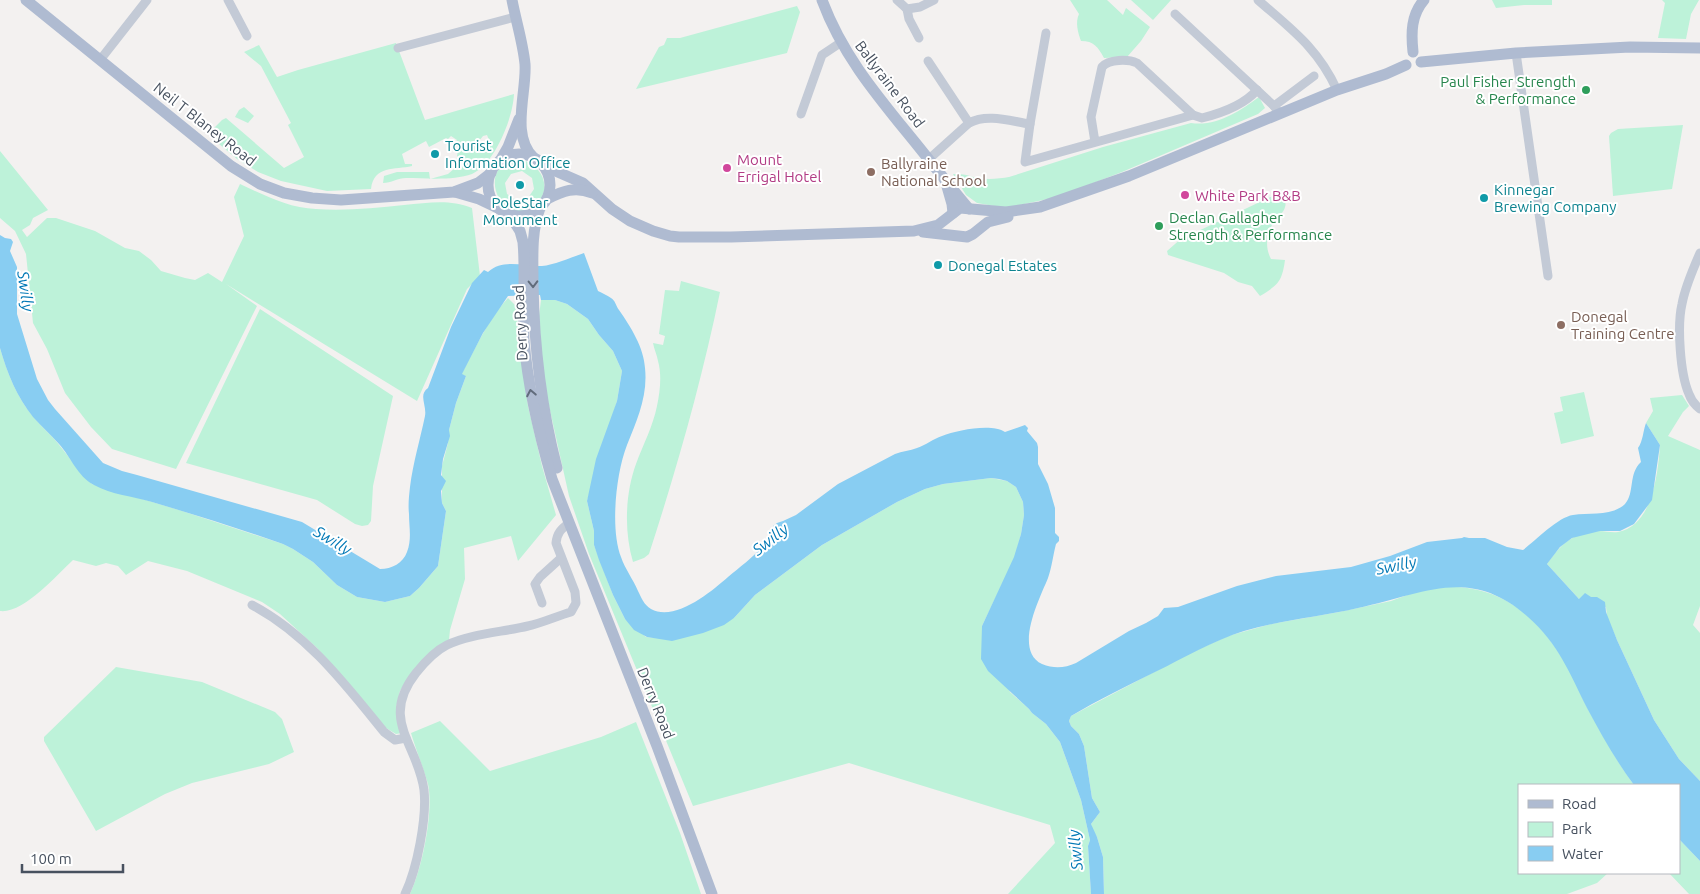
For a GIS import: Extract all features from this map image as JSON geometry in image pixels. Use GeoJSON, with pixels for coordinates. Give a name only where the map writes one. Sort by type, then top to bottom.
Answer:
{"type":"FeatureCollection","features":[{"type":"Feature","properties":{"kind":"main road","name":"Neil T Blaney Road"},"geometry":{"type":"LineString","coordinates":[[26,0],[231,166],[260,184],[273,189],[312,198],[341,200],[454,192],[478,183],[491,174]]}},
{"type":"Feature","properties":{"kind":"main road"},"geometry":{"type":"LineString","coordinates":[[512,0],[525,64],[521,113],[524,140],[529,152],[544,166],[580,181],[622,216],[638,225],[661,234],[679,237],[813,235],[914,230],[938,225],[960,208],[996,212],[1028,210]]}},
{"type":"Feature","properties":{"kind":"main road","name":"Ballyraine Road"},"geometry":{"type":"LineString","coordinates":[[822,0],[840,43],[863,77],[970,209]]}},
{"type":"Feature","properties":{"kind":"main road"},"geometry":{"type":"LineString","coordinates":[[1413,52],[1412,25],[1416,10],[1424,0]]}},
{"type":"Feature","properties":{"kind":"main road"},"geometry":{"type":"LineString","coordinates":[[1421,62],[1516,53],[1630,47],[1700,48]]}},
{"type":"Feature","properties":{"kind":"main road"},"geometry":{"type":"LineString","coordinates":[[1406,65],[1405,58],[1413,52]]}},
{"type":"Feature","properties":{"kind":"main road"},"geometry":{"type":"LineString","coordinates":[[1406,65],[1413,69],[1418,67],[1421,62],[1420,56],[1413,52]]}},
{"type":"Feature","properties":{"kind":"main road"},"geometry":{"type":"LineString","coordinates":[[914,230],[970,236],[988,222],[1016,216],[1028,210],[1130,176],[1276,110],[1386,74],[1406,65]]}},
{"type":"Feature","properties":{"kind":"main road"},"geometry":{"type":"LineString","coordinates":[[521,113],[510,141],[491,174],[489,190],[493,201],[505,212],[526,216],[561,192],[570,189],[583,190],[594,194]]}},
{"type":"Feature","properties":{"kind":"main road"},"geometry":{"type":"LineString","coordinates":[[500,161],[506,157],[519,154],[534,158]]}},
{"type":"Feature","properties":{"kind":"main road"},"geometry":{"type":"LineString","coordinates":[[544,166],[550,183],[544,204]]}},
{"type":"Feature","properties":{"kind":"main road"},"geometry":{"type":"LineString","coordinates":[[944,179],[952,204],[950,228],[953,233],[959,236]]}},
{"type":"Feature","properties":{"kind":"main road","name":"Neil T Blaney Road"},"geometry":{"type":"LineString","coordinates":[[454,192],[479,199],[505,212]]}},
{"type":"Feature","properties":{"kind":"main road","name":"Derry Road"},"geometry":{"type":"LineString","coordinates":[[544,204],[534,232],[528,259],[528,309],[548,431],[569,523],[660,754],[712,894]]}},
{"type":"Feature","properties":{"kind":"main road"},"geometry":{"type":"LineString","coordinates":[[970,209],[978,217],[979,225],[977,230]]}},
{"type":"Feature","properties":{"kind":"main road","name":"Derry Road"},"geometry":{"type":"LineString","coordinates":[[505,212],[521,235],[528,259]]}},
{"type":"Feature","properties":{"kind":"street"},"geometry":{"type":"LineString","coordinates":[[100,60],[147,0]]}},
{"type":"Feature","properties":{"kind":"street"},"geometry":{"type":"LineString","coordinates":[[228,0],[247,36]]}},
{"type":"Feature","properties":{"kind":"street"},"geometry":{"type":"LineString","coordinates":[[897,0],[901,6],[907,9],[920,7],[934,0]]}},
{"type":"Feature","properties":{"kind":"street"},"geometry":{"type":"LineString","coordinates":[[1258,0],[1300,36],[1323,63],[1337,90]]}},
{"type":"Feature","properties":{"kind":"street"},"geometry":{"type":"LineString","coordinates":[[907,9],[909,19],[919,38]]}},
{"type":"Feature","properties":{"kind":"street"},"geometry":{"type":"LineString","coordinates":[[1175,14],[1276,110],[1314,76]]}},
{"type":"Feature","properties":{"kind":"street"},"geometry":{"type":"LineString","coordinates":[[398,48],[516,17]]}},
{"type":"Feature","properties":{"kind":"street"},"geometry":{"type":"LineString","coordinates":[[1046,32],[1025,162],[1193,114]]}},
{"type":"Feature","properties":{"kind":"street"},"geometry":{"type":"LineString","coordinates":[[801,114],[822,55],[840,43]]}},
{"type":"Feature","properties":{"kind":"street"},"geometry":{"type":"LineString","coordinates":[[1516,53],[1548,276]]}},
{"type":"Feature","properties":{"kind":"street"},"geometry":{"type":"LineString","coordinates":[[1095,142],[1091,117],[1102,67],[1105,63],[1128,60],[1138,63],[1193,114],[1202,118],[1247,100],[1257,90]]}},
{"type":"Feature","properties":{"kind":"street"},"geometry":{"type":"LineString","coordinates":[[928,61],[969,122]]}},
{"type":"Feature","properties":{"kind":"street"},"geometry":{"type":"LineString","coordinates":[[929,159],[969,122],[983,118],[1030,124]]}},
{"type":"Feature","properties":{"kind":"street"},"geometry":{"type":"LineString","coordinates":[[1700,252],[1684,294],[1680,321],[1683,372],[1688,393],[1700,409]]}},
{"type":"Feature","properties":{"kind":"street"},"geometry":{"type":"LineString","coordinates":[[405,894],[412,879],[420,842],[424,799],[421,778],[406,738],[400,708],[402,696],[415,674],[438,651],[447,645],[462,640],[530,626],[571,612],[576,603],[575,592],[556,543],[561,528],[569,523]]}},
{"type":"Feature","properties":{"kind":"street"},"geometry":{"type":"LineString","coordinates":[[542,603],[535,584],[561,558]]}},
{"type":"Feature","properties":{"kind":"street"},"geometry":{"type":"LineString","coordinates":[[252,604],[284,624],[318,654],[384,732],[395,740],[406,738]]}},
{"type":"Feature","properties":{"kind":"green space"},"geometry":{"type":"Polygon","coordinates":[[[1070,0],[1107,0],[1123,15],[1126,8],[1150,27],[1127,57],[1104,58],[1095,45],[1081,41],[1077,24],[1079,14],[1070,0]]]}},
{"type":"Feature","properties":{"kind":"green space"},"geometry":{"type":"Polygon","coordinates":[[[1131,0],[1171,0],[1153,20],[1131,0]]]}},
{"type":"Feature","properties":{"kind":"green space"},"geometry":{"type":"Polygon","coordinates":[[[1492,0],[1552,0],[1552,5],[1496,8],[1492,0]]]}},
{"type":"Feature","properties":{"kind":"green space"},"geometry":{"type":"Polygon","coordinates":[[[1662,0],[1699,0],[1691,14],[1686,39],[1658,38],[1665,3],[1662,0]]]}},
{"type":"Feature","properties":{"kind":"green space"},"geometry":{"type":"Polygon","coordinates":[[[797,6],[800,12],[787,53],[636,89],[659,47],[664,45],[667,38],[680,38],[797,6]]]}},
{"type":"Feature","properties":{"kind":"green space"},"geometry":{"type":"Polygon","coordinates":[[[396,43],[425,120],[514,94],[506,127],[495,151],[480,169],[472,174],[456,178],[431,179],[448,174],[463,161],[457,156],[458,150],[487,143],[489,140],[487,135],[468,145],[457,147],[454,144],[457,140],[451,136],[429,147],[426,141],[402,154],[405,164],[412,164],[412,166],[381,172],[373,181],[371,189],[327,191],[281,181],[258,172],[237,159],[213,139],[213,129],[226,118],[284,168],[304,157],[288,125],[291,123],[261,66],[244,52],[259,45],[277,77],[396,43]]]}},
{"type":"Feature","properties":{"kind":"green space"},"geometry":{"type":"Polygon","coordinates":[[[1259,97],[1265,108],[1258,114],[1122,172],[1057,197],[1006,208],[977,203],[966,195],[953,174],[986,179],[1009,177],[1103,147],[1191,123],[1210,123],[1244,108],[1259,97]]]}},
{"type":"Feature","properties":{"kind":"green space"},"geometry":{"type":"Polygon","coordinates":[[[244,107],[254,116],[248,123],[235,117],[239,110],[244,107]]]}},
{"type":"Feature","properties":{"kind":"green space"},"geometry":{"type":"Polygon","coordinates":[[[1683,125],[1672,189],[1613,196],[1609,136],[1611,133],[1618,129],[1683,125]]]}},
{"type":"Feature","properties":{"kind":"green space"},"geometry":{"type":"Polygon","coordinates":[[[0,151],[48,210],[33,218],[30,225],[22,230],[27,237],[47,218],[56,218],[95,231],[125,248],[139,251],[161,271],[195,280],[208,273],[222,282],[244,236],[234,197],[240,184],[276,200],[306,208],[327,210],[439,202],[455,203],[472,208],[480,276],[467,289],[417,401],[226,284],[257,306],[176,469],[112,449],[91,427],[65,393],[47,349],[33,323],[26,254],[15,231],[0,218],[0,151]]]}},
{"type":"Feature","properties":{"kind":"green space"},"geometry":{"type":"Polygon","coordinates":[[[522,160],[535,167],[543,178],[544,192],[541,198],[536,204],[523,211],[512,210],[503,203],[497,193],[495,182],[498,171],[507,163],[522,160]],[[522,171],[511,174],[505,183],[507,194],[516,200],[528,198],[534,189],[532,178],[522,171]]]}},
{"type":"Feature","properties":{"kind":"green space"},"geometry":{"type":"Polygon","coordinates":[[[397,172],[429,172],[430,179],[403,178],[383,183],[384,176],[397,172]]]}},
{"type":"Feature","properties":{"kind":"green space"},"geometry":{"type":"Polygon","coordinates":[[[1281,192],[1285,201],[1285,207],[1272,225],[1268,234],[1267,244],[1271,259],[1285,260],[1284,267],[1278,282],[1260,296],[1252,286],[1238,282],[1224,273],[1168,255],[1167,251],[1183,237],[1281,192]]]}},
{"type":"Feature","properties":{"kind":"green space"},"geometry":{"type":"Polygon","coordinates":[[[681,281],[720,292],[688,424],[649,554],[633,562],[627,526],[628,500],[632,476],[653,421],[660,389],[659,366],[653,343],[663,345],[665,336],[659,334],[665,290],[679,291],[681,281]]]}},
{"type":"Feature","properties":{"kind":"green space"},"geometry":{"type":"Polygon","coordinates":[[[508,298],[516,306],[528,406],[556,515],[518,561],[511,536],[464,548],[465,579],[450,630],[449,640],[406,681],[400,691],[396,708],[402,733],[396,734],[386,728],[317,648],[280,614],[262,602],[187,571],[148,561],[126,575],[118,566],[106,563],[96,566],[73,560],[49,584],[29,600],[9,610],[0,611],[0,348],[12,383],[26,407],[92,484],[283,544],[313,562],[337,585],[357,597],[385,602],[410,596],[438,566],[446,511],[442,503],[442,466],[456,403],[466,376],[461,375],[488,325],[508,298]]]}},
{"type":"Feature","properties":{"kind":"green space"},"geometry":{"type":"Polygon","coordinates":[[[541,300],[555,300],[567,304],[588,319],[613,351],[622,371],[617,401],[587,501],[594,531],[594,545],[613,595],[625,619],[646,637],[657,638],[734,618],[755,595],[822,545],[897,502],[925,489],[943,484],[991,478],[1007,481],[1016,487],[1023,502],[1024,515],[1021,534],[1015,557],[982,626],[1010,692],[1046,724],[1060,742],[1081,800],[1090,840],[1088,846],[1091,894],[1008,894],[1055,843],[1050,825],[849,763],[693,806],[589,554],[569,496],[543,379],[539,316],[541,300]]]}},
{"type":"Feature","properties":{"kind":"green space"},"geometry":{"type":"Polygon","coordinates":[[[260,309],[393,396],[373,486],[371,521],[368,525],[355,524],[317,500],[186,463],[260,309]]]}},
{"type":"Feature","properties":{"kind":"green space"},"geometry":{"type":"Polygon","coordinates":[[[1584,392],[1594,436],[1561,444],[1554,413],[1563,411],[1560,397],[1584,392]]]}},
{"type":"Feature","properties":{"kind":"green space"},"geometry":{"type":"Polygon","coordinates":[[[1682,395],[1689,406],[1668,436],[1700,450],[1700,606],[1693,625],[1700,633],[1700,781],[1679,759],[1654,720],[1607,617],[1606,607],[1580,600],[1547,564],[1568,540],[1590,532],[1618,532],[1630,528],[1639,520],[1651,496],[1658,469],[1660,445],[1646,423],[1653,411],[1650,398],[1682,395]]]}},
{"type":"Feature","properties":{"kind":"green space"},"geometry":{"type":"Polygon","coordinates":[[[1440,587],[1463,587],[1484,591],[1503,599],[1520,609],[1535,622],[1561,656],[1604,738],[1633,784],[1518,784],[1518,874],[1607,874],[1597,883],[1567,894],[1104,894],[1103,857],[1091,824],[1100,812],[1092,798],[1084,746],[1079,734],[1071,726],[1069,721],[1071,716],[1188,654],[1228,636],[1271,624],[1391,601],[1418,591],[1440,587]]]}},
{"type":"Feature","properties":{"kind":"green space"},"geometry":{"type":"Polygon","coordinates":[[[116,667],[202,682],[275,712],[282,719],[294,752],[269,764],[192,783],[165,794],[96,831],[44,741],[44,737],[116,667]]]}},
{"type":"Feature","properties":{"kind":"green space"},"geometry":{"type":"Polygon","coordinates":[[[440,721],[490,771],[601,737],[636,722],[680,833],[701,894],[410,894],[423,855],[429,809],[428,784],[411,733],[440,721]]]}},
{"type":"Feature","properties":{"kind":"green space"},"geometry":{"type":"Polygon","coordinates":[[[1680,840],[1700,861],[1700,894],[1689,894],[1670,874],[1680,874],[1680,840]]]}},
{"type":"Feature","properties":{"kind":"water","name":"Swilly"},"geometry":{"type":"Polygon","coordinates":[[[0,235],[11,239],[13,242],[10,251],[17,267],[17,314],[37,379],[55,409],[103,463],[122,471],[302,522],[380,569],[389,568],[400,562],[409,547],[409,494],[425,416],[423,397],[451,327],[472,283],[484,270],[488,272],[501,265],[542,266],[557,263],[584,253],[598,291],[614,300],[636,338],[644,360],[645,388],[641,408],[623,457],[617,485],[615,517],[618,545],[623,561],[642,598],[651,609],[671,612],[692,604],[721,583],[760,549],[771,535],[773,526],[777,523],[796,515],[838,484],[895,454],[914,449],[939,437],[956,432],[974,428],[992,428],[1005,432],[1025,425],[1028,428],[1027,431],[1037,443],[1038,464],[1048,484],[1055,508],[1055,533],[1059,537],[1049,574],[1031,623],[1030,647],[1034,657],[1042,664],[1055,667],[1064,667],[1076,663],[1158,616],[1164,608],[1178,607],[1237,586],[1276,576],[1351,567],[1390,556],[1427,542],[1464,537],[1485,538],[1507,547],[1523,550],[1567,517],[1613,511],[1625,504],[1630,494],[1634,472],[1641,462],[1638,448],[1646,423],[1660,445],[1652,500],[1634,524],[1620,531],[1600,531],[1572,538],[1560,547],[1547,564],[1579,599],[1585,593],[1605,602],[1606,612],[1617,640],[1654,720],[1679,759],[1700,781],[1700,861],[1680,840],[1680,784],[1633,784],[1603,737],[1569,671],[1555,648],[1538,627],[1507,601],[1486,592],[1466,588],[1446,588],[1244,631],[1198,650],[1071,716],[1069,721],[1071,726],[1079,734],[1084,746],[1092,798],[1100,812],[1091,824],[1103,857],[1104,894],[1091,894],[1088,846],[1090,840],[1081,800],[1060,742],[1046,724],[988,671],[981,659],[982,626],[1014,557],[1024,515],[1023,502],[1016,487],[1007,481],[991,478],[943,484],[925,489],[897,502],[822,545],[755,595],[734,618],[724,625],[672,641],[647,637],[634,630],[625,619],[613,595],[594,545],[594,531],[587,501],[596,459],[617,401],[622,371],[613,351],[588,319],[567,304],[555,300],[541,300],[540,295],[508,296],[483,333],[462,374],[466,376],[456,403],[449,430],[450,436],[443,459],[441,475],[446,481],[441,491],[442,503],[446,511],[438,566],[410,596],[385,602],[357,597],[337,585],[313,562],[283,544],[145,500],[108,491],[94,485],[83,477],[63,449],[27,409],[13,384],[0,348],[0,235]]]}},
{"type":"Feature","properties":{"kind":"place","name":"Paul Fisher Strength & Performance"},"geometry":{"type":"Point","coordinates":[1586,90]}},
{"type":"Feature","properties":{"kind":"place","name":"Tourist Information Office"},"geometry":{"type":"Point","coordinates":[435,154]}},
{"type":"Feature","properties":{"kind":"place","name":"Mount Errigal Hotel"},"geometry":{"type":"Point","coordinates":[727,168]}},
{"type":"Feature","properties":{"kind":"place","name":"Ballyraine National School"},"geometry":{"type":"Point","coordinates":[871,172]}},
{"type":"Feature","properties":{"kind":"place","name":"PoleStar Monument"},"geometry":{"type":"Point","coordinates":[520,185]}},
{"type":"Feature","properties":{"kind":"place","name":"White Park B&B"},"geometry":{"type":"Point","coordinates":[1185,195]}},
{"type":"Feature","properties":{"kind":"place","name":"Kinnegar Brewing Company"},"geometry":{"type":"Point","coordinates":[1484,198]}},
{"type":"Feature","properties":{"kind":"place","name":"Declan Gallagher Strength & Performance"},"geometry":{"type":"Point","coordinates":[1159,226]}},
{"type":"Feature","properties":{"kind":"place","name":"Donegal Estates"},"geometry":{"type":"Point","coordinates":[938,265]}},
{"type":"Feature","properties":{"kind":"place","name":"Donegal Training Centre"},"geometry":{"type":"Point","coordinates":[1561,325]}}]}
